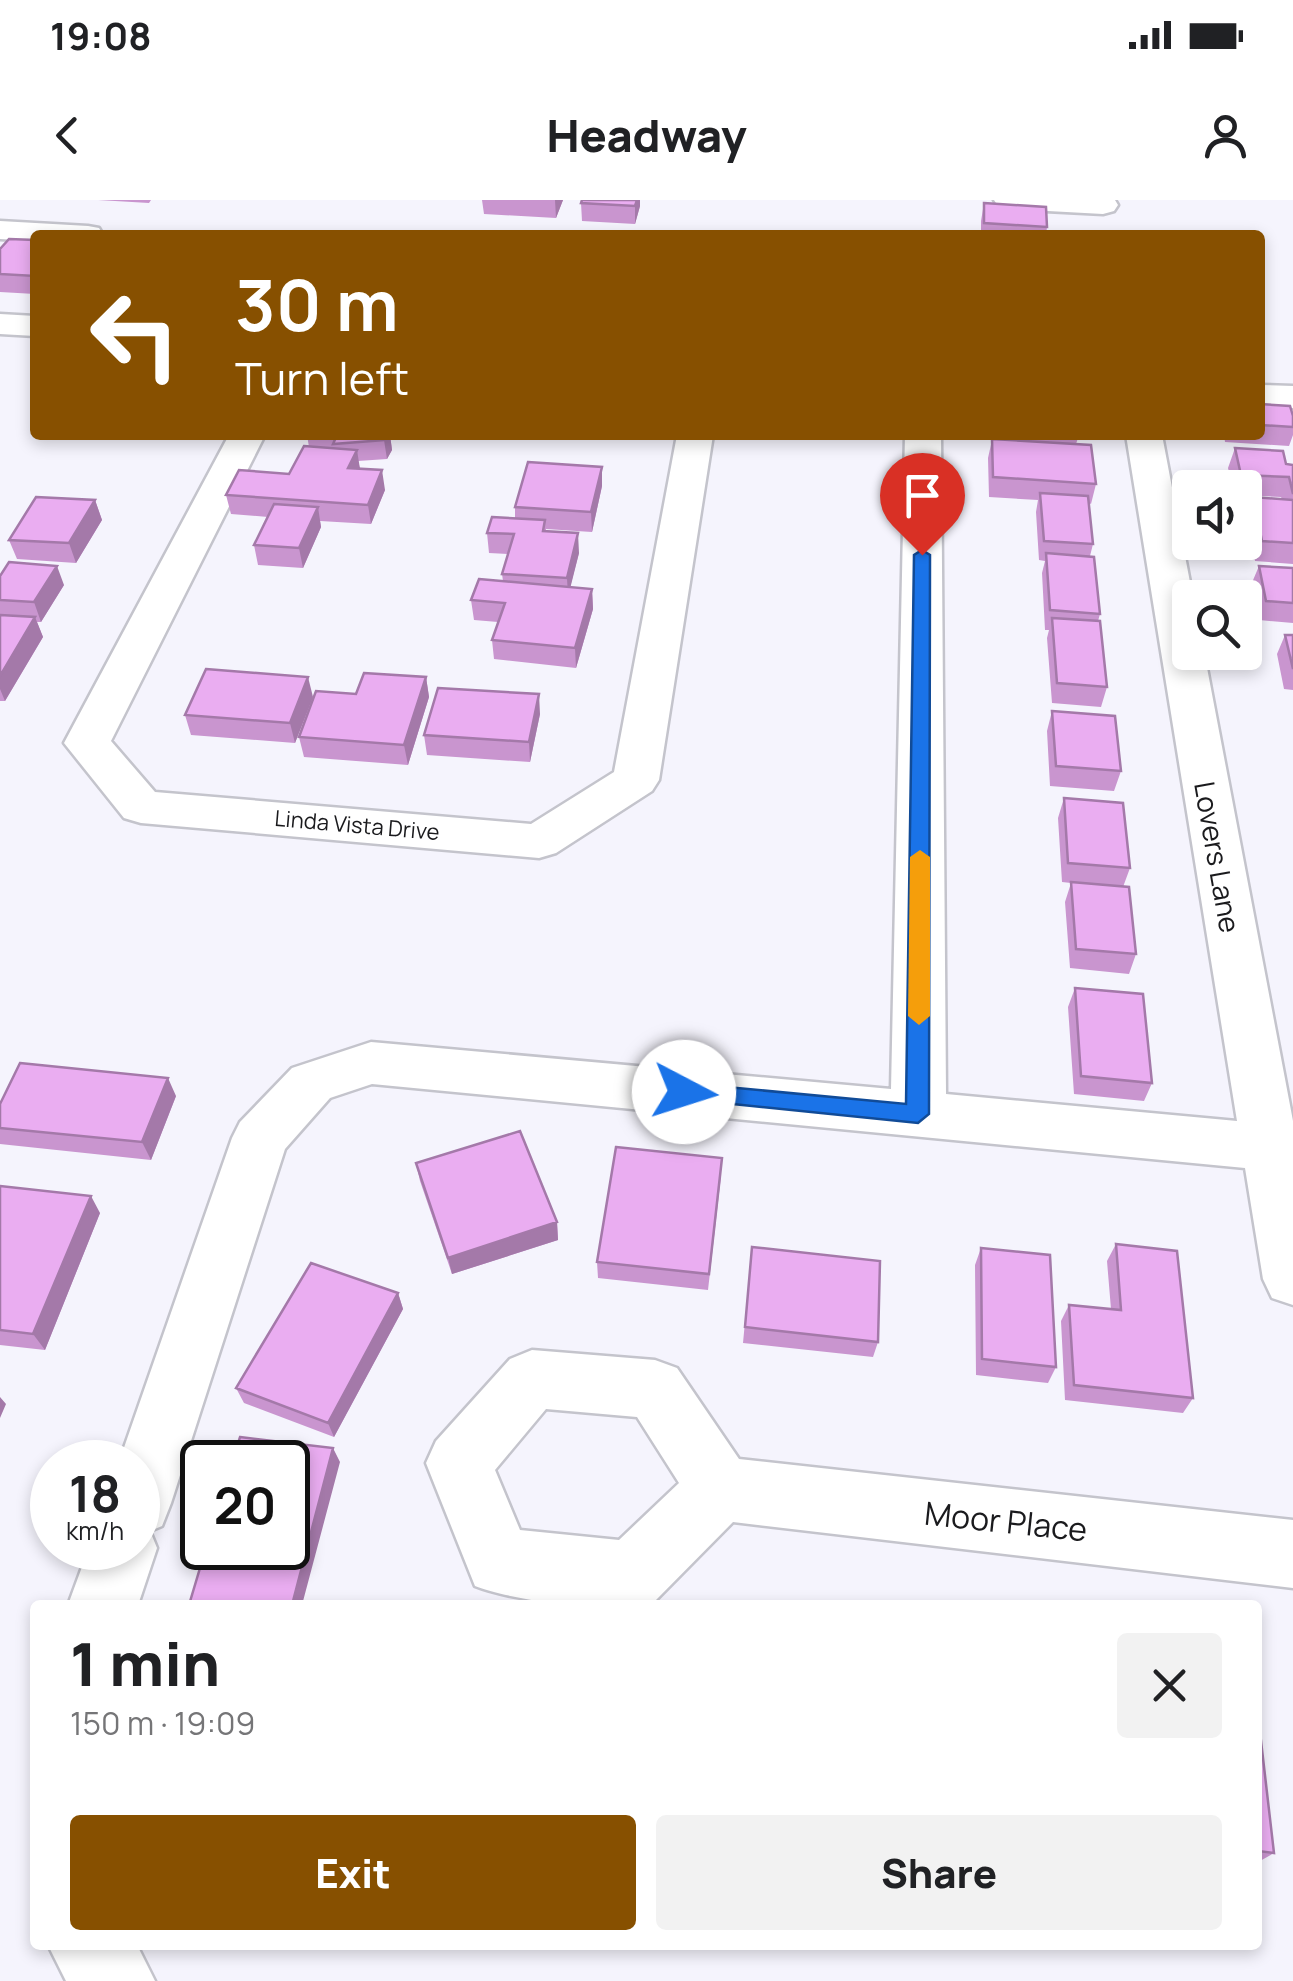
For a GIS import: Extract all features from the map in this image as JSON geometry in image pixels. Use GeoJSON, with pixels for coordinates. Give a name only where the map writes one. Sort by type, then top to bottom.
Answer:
{"type":"FeatureCollection","features":[{"type":"Feature","properties":{"kind":"street"},"geometry":{"type":"LineString","coordinates":[[0,215],[13,200]]}},
{"type":"Feature","properties":{"kind":"street"},"geometry":{"type":"LineString","coordinates":[[1009,200],[1104,213]]}},
{"type":"Feature","properties":{"kind":"street"},"geometry":{"type":"LineString","coordinates":[[0,230],[30,232]]}},
{"type":"Feature","properties":{"kind":"street"},"geometry":{"type":"LineString","coordinates":[[0,324],[30,326]]}},
{"type":"Feature","properties":{"kind":"street"},"geometry":{"type":"LineString","coordinates":[[1265,396],[1293,398]]}},
{"type":"Feature","properties":{"kind":"street","name":"Linda Vista Drive"},"geometry":{"type":"LineString","coordinates":[[244,440],[87,743],[140,807],[539,841],[636,780],[694,440]]}},
{"type":"Feature","properties":{"kind":"street"},"geometry":{"type":"LineString","coordinates":[[918,1114],[923,440]]}},
{"type":"Feature","properties":{"kind":"street","name":"Lovers Lane"},"geometry":{"type":"LineString","coordinates":[[1145,440],[1293,1279]]}},
{"type":"Feature","properties":{"kind":"street"},"geometry":{"type":"LineString","coordinates":[[159,1440],[260,1138],[311,1083],[371,1063],[1270,1147]]}},
{"type":"Feature","properties":{"kind":"street","name":"Moor Place"},"geometry":{"type":"LineString","coordinates":[[720,1489],[1293,1554]]}},
{"type":"Feature","properties":{"kind":"street"},"geometry":{"type":"LineString","coordinates":[[106,1600],[116,1570]]}},
{"type":"Feature","properties":{"kind":"street"},"geometry":{"type":"LineString","coordinates":[[92,1950],[116,1981]]}},
{"type":"Feature","properties":{"kind":"building"},"geometry":{"type":"Polygon","coordinates":[[[637,200],[635,206],[581,203],[637,200]]]}},
{"type":"Feature","properties":{"kind":"building"},"geometry":{"type":"Polygon","coordinates":[[[984,203],[1046,207],[1047,227],[984,223],[984,203]]]}},
{"type":"Feature","properties":{"kind":"building"},"geometry":{"type":"Polygon","coordinates":[[[9,239],[30,240],[30,276],[0,274],[0,249],[9,239]]]}},
{"type":"Feature","properties":{"kind":"building"},"geometry":{"type":"Polygon","coordinates":[[[1265,404],[1290,406],[1293,427],[1265,425],[1265,404]]]}},
{"type":"Feature","properties":{"kind":"building"},"geometry":{"type":"Polygon","coordinates":[[[335,440],[384,440],[333,444],[335,440]]]}},
{"type":"Feature","properties":{"kind":"building"},"geometry":{"type":"Polygon","coordinates":[[[992,440],[1091,445],[1096,484],[993,477],[992,440]]]}},
{"type":"Feature","properties":{"kind":"building"},"geometry":{"type":"Polygon","coordinates":[[[304,446],[357,450],[348,468],[382,470],[368,505],[226,495],[239,470],[289,474],[304,446]]]}},
{"type":"Feature","properties":{"kind":"building"},"geometry":{"type":"Polygon","coordinates":[[[1235,448],[1283,451],[1286,464],[1293,465],[1293,494],[1289,477],[1262,476],[1262,470],[1240,470],[1235,448]]]}},
{"type":"Feature","properties":{"kind":"building"},"geometry":{"type":"Polygon","coordinates":[[[528,462],[602,467],[591,512],[515,507],[528,462]]]}},
{"type":"Feature","properties":{"kind":"building"},"geometry":{"type":"Polygon","coordinates":[[[1040,493],[1088,496],[1093,544],[1044,541],[1040,493]]]}},
{"type":"Feature","properties":{"kind":"building"},"geometry":{"type":"Polygon","coordinates":[[[36,497],[95,500],[69,543],[9,540],[36,497]]]}},
{"type":"Feature","properties":{"kind":"building"},"geometry":{"type":"Polygon","coordinates":[[[1262,498],[1293,500],[1293,543],[1262,541],[1262,498]]]}},
{"type":"Feature","properties":{"kind":"building"},"geometry":{"type":"Polygon","coordinates":[[[274,504],[318,507],[299,548],[254,545],[274,504]]]}},
{"type":"Feature","properties":{"kind":"building"},"geometry":{"type":"Polygon","coordinates":[[[492,517],[545,520],[543,531],[578,533],[567,578],[502,574],[514,534],[487,533],[492,517]]]}},
{"type":"Feature","properties":{"kind":"building"},"geometry":{"type":"Polygon","coordinates":[[[1046,553],[1094,557],[1100,614],[1050,610],[1046,553]]]}},
{"type":"Feature","properties":{"kind":"building"},"geometry":{"type":"Polygon","coordinates":[[[9,562],[57,566],[34,602],[0,600],[0,576],[9,562]]]}},
{"type":"Feature","properties":{"kind":"building"},"geometry":{"type":"Polygon","coordinates":[[[1259,566],[1293,568],[1293,603],[1266,601],[1259,566]]]}},
{"type":"Feature","properties":{"kind":"building"},"geometry":{"type":"Polygon","coordinates":[[[479,579],[592,589],[575,648],[492,640],[505,603],[471,600],[479,579]]]}},
{"type":"Feature","properties":{"kind":"building"},"geometry":{"type":"Polygon","coordinates":[[[0,615],[35,617],[0,676],[0,615]]]}},
{"type":"Feature","properties":{"kind":"building"},"geometry":{"type":"Polygon","coordinates":[[[1052,618],[1100,621],[1107,687],[1057,683],[1052,618]]]}},
{"type":"Feature","properties":{"kind":"building"},"geometry":{"type":"Polygon","coordinates":[[[1285,635],[1293,635],[1293,669],[1285,635]]]}},
{"type":"Feature","properties":{"kind":"building"},"geometry":{"type":"Polygon","coordinates":[[[206,669],[308,677],[290,723],[185,715],[206,669]]]}},
{"type":"Feature","properties":{"kind":"building"},"geometry":{"type":"Polygon","coordinates":[[[364,673],[426,677],[404,745],[299,737],[316,691],[356,694],[364,673]]]}},
{"type":"Feature","properties":{"kind":"building"},"geometry":{"type":"Polygon","coordinates":[[[438,688],[539,694],[529,742],[424,735],[438,688]]]}},
{"type":"Feature","properties":{"kind":"building"},"geometry":{"type":"Polygon","coordinates":[[[1052,711],[1115,716],[1121,771],[1056,766],[1052,711]]]}},
{"type":"Feature","properties":{"kind":"building"},"geometry":{"type":"Polygon","coordinates":[[[1064,798],[1123,803],[1130,868],[1068,863],[1064,798]]]}},
{"type":"Feature","properties":{"kind":"building"},"geometry":{"type":"Polygon","coordinates":[[[1071,882],[1129,887],[1136,954],[1076,949],[1071,882]]]}},
{"type":"Feature","properties":{"kind":"building"},"geometry":{"type":"Polygon","coordinates":[[[1075,988],[1143,994],[1152,1083],[1081,1076],[1075,988]]]}},
{"type":"Feature","properties":{"kind":"building"},"geometry":{"type":"Polygon","coordinates":[[[20,1063],[168,1078],[142,1142],[0,1128],[0,1104],[20,1063]]]}},
{"type":"Feature","properties":{"kind":"building"},"geometry":{"type":"Polygon","coordinates":[[[520,1131],[557,1222],[448,1258],[416,1163],[520,1131]]]}},
{"type":"Feature","properties":{"kind":"building"},"geometry":{"type":"Polygon","coordinates":[[[616,1147],[722,1158],[709,1274],[597,1262],[616,1147]]]}},
{"type":"Feature","properties":{"kind":"building"},"geometry":{"type":"Polygon","coordinates":[[[0,1186],[91,1196],[33,1334],[0,1330],[0,1186]]]}},
{"type":"Feature","properties":{"kind":"building"},"geometry":{"type":"Polygon","coordinates":[[[1116,1244],[1177,1251],[1193,1398],[1074,1385],[1069,1305],[1121,1310],[1116,1244]]]}},
{"type":"Feature","properties":{"kind":"building"},"geometry":{"type":"Polygon","coordinates":[[[752,1247],[880,1261],[878,1342],[745,1327],[752,1247]]]}},
{"type":"Feature","properties":{"kind":"building"},"geometry":{"type":"Polygon","coordinates":[[[981,1248],[1050,1255],[1056,1367],[982,1359],[981,1248]]]}},
{"type":"Feature","properties":{"kind":"building"},"geometry":{"type":"Polygon","coordinates":[[[311,1263],[398,1293],[328,1423],[236,1388],[311,1263]]]}},
{"type":"Feature","properties":{"kind":"building"},"geometry":{"type":"Polygon","coordinates":[[[310,1445],[333,1448],[310,1536],[310,1445]]]}},
{"type":"Feature","properties":{"kind":"building"},"geometry":{"type":"Polygon","coordinates":[[[199,1570],[301,1570],[293,1600],[190,1600],[199,1570]]]}},
{"type":"Feature","properties":{"kind":"building"},"geometry":{"type":"Polygon","coordinates":[[[1262,1750],[1274,1853],[1262,1852],[1262,1750]]]}},
{"type":"Feature","properties":{"kind":"slow traffic"},"geometry":{"type":"LineString","coordinates":[[919,1016],[920,857]]}},
{"type":"Feature","properties":{"kind":"route"},"geometry":{"type":"LineString","coordinates":[[684,1092],[918,1114],[922,555]]}}]}
